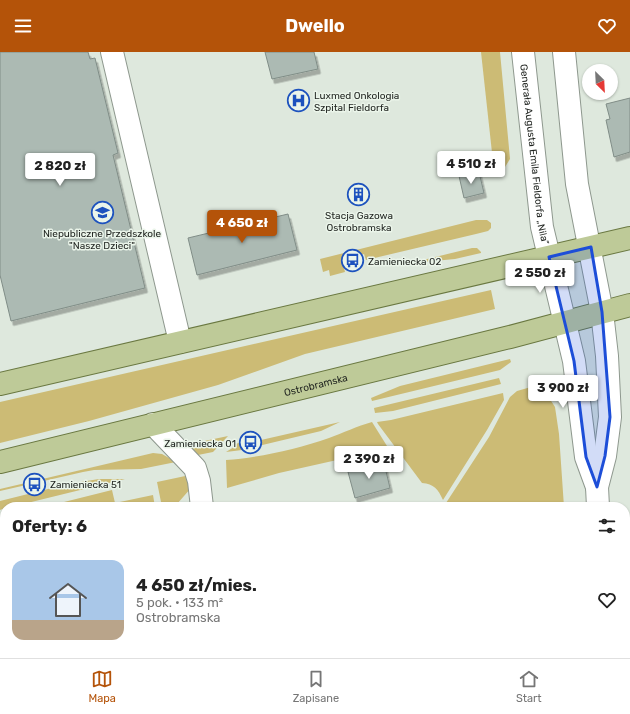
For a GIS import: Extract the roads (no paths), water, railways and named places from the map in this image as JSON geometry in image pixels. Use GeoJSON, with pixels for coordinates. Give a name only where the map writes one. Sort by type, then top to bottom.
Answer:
{"type":"FeatureCollection","features":[{"type":"Feature","properties":{"kind":"main road"},"geometry":{"type":"LineString","coordinates":[[0,384],[630,238]]}},
{"type":"Feature","properties":{"kind":"main road","name":"Ostrobramska"},"geometry":{"type":"LineString","coordinates":[[0,462],[495,340],[630,305]]}},
{"type":"Feature","properties":{"kind":"street"},"geometry":{"type":"LineString","coordinates":[[112,52],[180,342]]}},
{"type":"Feature","properties":{"kind":"street","name":"Generała Augusta Emila Fieldorfa „Nila”"},"geometry":{"type":"LineString","coordinates":[[523,52],[538,204],[542,227],[574,361],[586,457],[598,497]]}},
{"type":"Feature","properties":{"kind":"street"},"geometry":{"type":"LineString","coordinates":[[564,52],[577,184],[602,312],[607,361],[610,417],[606,456],[598,497]]}},
{"type":"Feature","properties":{"kind":"street"},"geometry":{"type":"LineString","coordinates":[[153,424],[191,462],[195,468],[200,481],[202,502]]}},
{"type":"Feature","properties":{"kind":"place","name":"Luxmed Onkologia Szpital Fieldorfa"},"geometry":{"type":"Point","coordinates":[299,101]}},
{"type":"Feature","properties":{"kind":"place","name":"Stacja Gazowa Ostrobramska"},"geometry":{"type":"Point","coordinates":[359,195]}},
{"type":"Feature","properties":{"kind":"place","name":"Niepubliczne Przedszkole \"Nasze Dzieci\""},"geometry":{"type":"Point","coordinates":[102,213]}},
{"type":"Feature","properties":{"kind":"place","name":"Zamieniecka 02"},"geometry":{"type":"Point","coordinates":[353,261]}},
{"type":"Feature","properties":{"kind":"place","name":"Zamieniecka 01"},"geometry":{"type":"Point","coordinates":[251,443]}},
{"type":"Feature","properties":{"kind":"place","name":"Zamieniecka 51"},"geometry":{"type":"Point","coordinates":[35,484]}}]}
